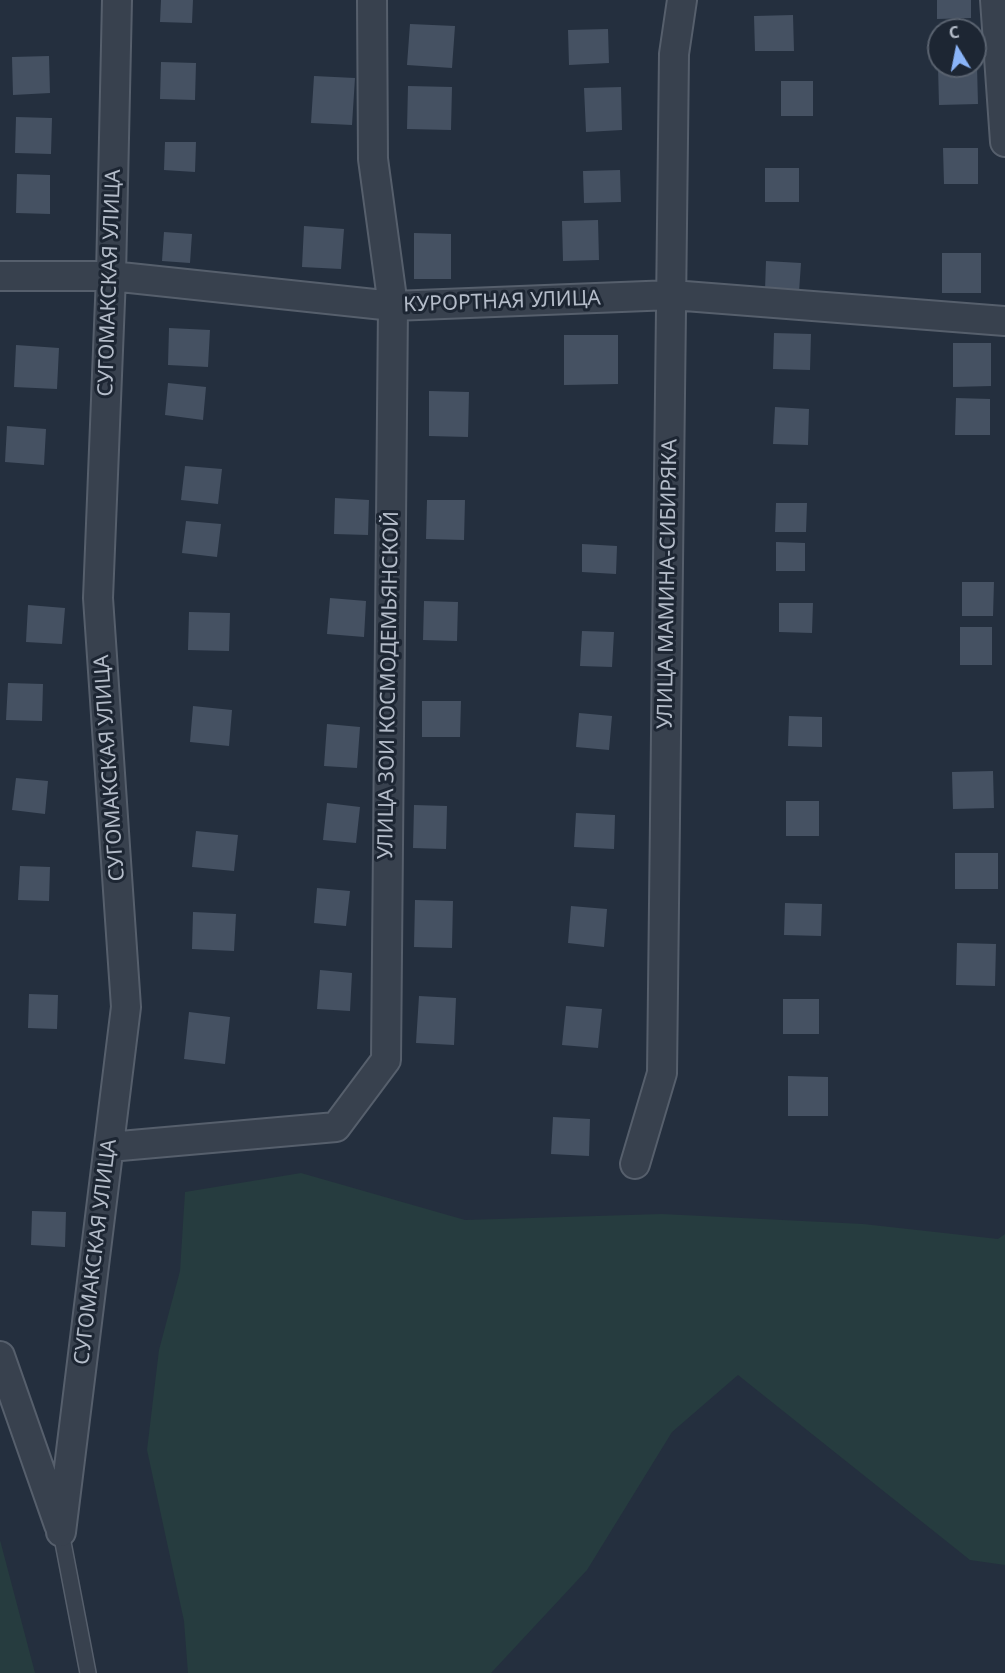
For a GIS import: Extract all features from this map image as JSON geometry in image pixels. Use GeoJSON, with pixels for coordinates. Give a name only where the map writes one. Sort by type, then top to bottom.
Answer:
{"type":"FeatureCollection","features":[{"type":"Feature","properties":{"kind":"street","name":"СУГОМАКСКАЯ УЛИЦА"},"geometry":{"type":"LineString","coordinates":[[61,1532],[126,1007],[98,598],[111,276],[117,0]]}},
{"type":"Feature","properties":{"kind":"street","name":"УЛИЦА ЗОИ КОСМОДЕМЬЯНСКОЙ"},"geometry":{"type":"LineString","coordinates":[[109,1147],[336,1127],[386,1060],[393,306],[373,159],[372,0]]}},
{"type":"Feature","properties":{"kind":"street","name":"УЛИЦА МАМИНА-СИБИРЯКА"},"geometry":{"type":"LineString","coordinates":[[635,1164],[662,1073],[674,54],[682,0]]}},
{"type":"Feature","properties":{"kind":"street"},"geometry":{"type":"LineString","coordinates":[[995,0],[1005,142]]}},
{"type":"Feature","properties":{"kind":"street","name":"КУРОРТНАЯ УЛИЦА"},"geometry":{"type":"LineString","coordinates":[[0,276],[111,276],[393,306],[672,295],[1005,321]]}},
{"type":"Feature","properties":{"kind":"street"},"geometry":{"type":"LineString","coordinates":[[0,1356],[61,1532]]}},
{"type":"Feature","properties":{"kind":"lane"},"geometry":{"type":"LineString","coordinates":[[61,1532],[88,1673]]}},
{"type":"Feature","properties":{"kind":"green space"},"geometry":{"type":"Polygon","coordinates":[[[301,1173],[465,1220],[662,1214],[863,1224],[998,1239],[1005,1234],[1005,1565],[970,1560],[738,1375],[672,1432],[587,1570],[491,1673],[188,1673],[184,1621],[147,1450],[159,1350],[180,1271],[185,1192],[301,1173]]]}},
{"type":"Feature","properties":{"kind":"green space"},"geometry":{"type":"Polygon","coordinates":[[[0,1540],[35,1673],[0,1673],[0,1540]]]}},
{"type":"Feature","properties":{"kind":"building"},"geometry":{"type":"Polygon","coordinates":[[[161,0],[193,0],[192,23],[160,22],[161,0]]]}},
{"type":"Feature","properties":{"kind":"building"},"geometry":{"type":"Polygon","coordinates":[[[937,0],[971,0],[971,18],[937,18],[937,0]]]}},
{"type":"Feature","properties":{"kind":"building"},"geometry":{"type":"Polygon","coordinates":[[[793,15],[794,51],[755,51],[754,16],[793,15]]]}},
{"type":"Feature","properties":{"kind":"building"},"geometry":{"type":"Polygon","coordinates":[[[410,24],[455,26],[452,68],[407,65],[410,24]]]}},
{"type":"Feature","properties":{"kind":"building"},"geometry":{"type":"Polygon","coordinates":[[[608,29],[609,63],[569,65],[568,30],[608,29]]]}},
{"type":"Feature","properties":{"kind":"building"},"geometry":{"type":"Polygon","coordinates":[[[49,56],[50,93],[13,95],[12,57],[49,56]]]}},
{"type":"Feature","properties":{"kind":"building"},"geometry":{"type":"Polygon","coordinates":[[[161,62],[196,63],[195,100],[160,99],[161,62]]]}},
{"type":"Feature","properties":{"kind":"building"},"geometry":{"type":"Polygon","coordinates":[[[314,76],[355,78],[352,125],[311,123],[314,76]]]}},
{"type":"Feature","properties":{"kind":"building"},"geometry":{"type":"Polygon","coordinates":[[[938,78],[977,78],[978,104],[939,105],[938,78]]]}},
{"type":"Feature","properties":{"kind":"building"},"geometry":{"type":"Polygon","coordinates":[[[781,81],[813,81],[813,116],[781,116],[781,81]]]}},
{"type":"Feature","properties":{"kind":"building"},"geometry":{"type":"Polygon","coordinates":[[[408,86],[452,87],[451,130],[407,129],[408,86]]]}},
{"type":"Feature","properties":{"kind":"building"},"geometry":{"type":"Polygon","coordinates":[[[621,87],[622,130],[586,132],[584,88],[621,87]]]}},
{"type":"Feature","properties":{"kind":"building"},"geometry":{"type":"Polygon","coordinates":[[[16,117],[52,118],[51,154],[15,153],[16,117]]]}},
{"type":"Feature","properties":{"kind":"building"},"geometry":{"type":"Polygon","coordinates":[[[165,142],[196,142],[195,172],[164,170],[165,142]]]}},
{"type":"Feature","properties":{"kind":"building"},"geometry":{"type":"Polygon","coordinates":[[[943,148],[978,148],[978,184],[944,184],[943,148]]]}},
{"type":"Feature","properties":{"kind":"building"},"geometry":{"type":"Polygon","coordinates":[[[765,168],[799,168],[799,202],[765,202],[765,168]]]}},
{"type":"Feature","properties":{"kind":"building"},"geometry":{"type":"Polygon","coordinates":[[[620,170],[621,202],[584,203],[583,171],[620,170]]]}},
{"type":"Feature","properties":{"kind":"building"},"geometry":{"type":"Polygon","coordinates":[[[17,174],[50,175],[50,214],[16,213],[17,174]]]}},
{"type":"Feature","properties":{"kind":"building"},"geometry":{"type":"Polygon","coordinates":[[[598,220],[599,260],[563,261],[562,221],[598,220]]]}},
{"type":"Feature","properties":{"kind":"building"},"geometry":{"type":"Polygon","coordinates":[[[304,226],[344,229],[341,269],[302,267],[304,226]]]}},
{"type":"Feature","properties":{"kind":"building"},"geometry":{"type":"Polygon","coordinates":[[[164,232],[192,234],[190,263],[162,261],[164,232]]]}},
{"type":"Feature","properties":{"kind":"building"},"geometry":{"type":"Polygon","coordinates":[[[414,233],[451,234],[451,279],[414,279],[414,233]]]}},
{"type":"Feature","properties":{"kind":"building"},"geometry":{"type":"Polygon","coordinates":[[[942,253],[981,253],[981,293],[942,293],[942,253]]]}},
{"type":"Feature","properties":{"kind":"building"},"geometry":{"type":"Polygon","coordinates":[[[766,261],[801,263],[799,292],[765,290],[766,261]]]}},
{"type":"Feature","properties":{"kind":"building"},"geometry":{"type":"Polygon","coordinates":[[[169,328],[210,330],[208,367],[168,365],[169,328]]]}},
{"type":"Feature","properties":{"kind":"building"},"geometry":{"type":"Polygon","coordinates":[[[774,333],[811,334],[810,370],[773,369],[774,333]]]}},
{"type":"Feature","properties":{"kind":"building"},"geometry":{"type":"Polygon","coordinates":[[[564,335],[618,335],[618,384],[564,385],[564,335]]]}},
{"type":"Feature","properties":{"kind":"building"},"geometry":{"type":"Polygon","coordinates":[[[953,343],[991,343],[991,386],[953,387],[953,343]]]}},
{"type":"Feature","properties":{"kind":"building"},"geometry":{"type":"Polygon","coordinates":[[[16,345],[59,348],[57,389],[14,387],[16,345]]]}},
{"type":"Feature","properties":{"kind":"building"},"geometry":{"type":"Polygon","coordinates":[[[168,383],[206,387],[203,420],[165,415],[168,383]]]}},
{"type":"Feature","properties":{"kind":"building"},"geometry":{"type":"Polygon","coordinates":[[[429,391],[469,392],[468,437],[429,436],[429,391]]]}},
{"type":"Feature","properties":{"kind":"building"},"geometry":{"type":"Polygon","coordinates":[[[956,398],[990,399],[990,435],[955,435],[956,398]]]}},
{"type":"Feature","properties":{"kind":"building"},"geometry":{"type":"Polygon","coordinates":[[[775,407],[809,409],[808,445],[773,444],[775,407]]]}},
{"type":"Feature","properties":{"kind":"building"},"geometry":{"type":"Polygon","coordinates":[[[7,426],[46,429],[44,465],[5,462],[7,426]]]}},
{"type":"Feature","properties":{"kind":"building"},"geometry":{"type":"Polygon","coordinates":[[[185,466],[222,469],[218,504],[181,500],[185,466]]]}},
{"type":"Feature","properties":{"kind":"building"},"geometry":{"type":"Polygon","coordinates":[[[335,498],[369,500],[368,535],[334,534],[335,498]]]}},
{"type":"Feature","properties":{"kind":"building"},"geometry":{"type":"Polygon","coordinates":[[[427,500],[465,500],[464,540],[426,539],[427,500]]]}},
{"type":"Feature","properties":{"kind":"building"},"geometry":{"type":"Polygon","coordinates":[[[776,503],[807,503],[806,532],[775,532],[776,503]]]}},
{"type":"Feature","properties":{"kind":"building"},"geometry":{"type":"Polygon","coordinates":[[[186,521],[221,524],[217,557],[182,553],[186,521]]]}},
{"type":"Feature","properties":{"kind":"building"},"geometry":{"type":"Polygon","coordinates":[[[776,542],[805,543],[805,571],[776,571],[776,542]]]}},
{"type":"Feature","properties":{"kind":"building"},"geometry":{"type":"Polygon","coordinates":[[[582,544],[617,546],[616,574],[582,572],[582,544]]]}},
{"type":"Feature","properties":{"kind":"building"},"geometry":{"type":"Polygon","coordinates":[[[962,582],[994,582],[993,616],[962,616],[962,582]]]}},
{"type":"Feature","properties":{"kind":"building"},"geometry":{"type":"Polygon","coordinates":[[[330,598],[366,601],[364,637],[327,634],[330,598]]]}},
{"type":"Feature","properties":{"kind":"building"},"geometry":{"type":"Polygon","coordinates":[[[424,601],[458,602],[457,641],[423,640],[424,601]]]}},
{"type":"Feature","properties":{"kind":"building"},"geometry":{"type":"Polygon","coordinates":[[[779,603],[813,603],[812,633],[779,632],[779,603]]]}},
{"type":"Feature","properties":{"kind":"building"},"geometry":{"type":"Polygon","coordinates":[[[28,605],[65,608],[62,644],[26,642],[28,605]]]}},
{"type":"Feature","properties":{"kind":"building"},"geometry":{"type":"Polygon","coordinates":[[[189,612],[230,613],[229,651],[188,650],[189,612]]]}},
{"type":"Feature","properties":{"kind":"building"},"geometry":{"type":"Polygon","coordinates":[[[960,627],[992,627],[992,665],[960,665],[960,627]]]}},
{"type":"Feature","properties":{"kind":"building"},"geometry":{"type":"Polygon","coordinates":[[[582,631],[614,632],[612,667],[580,666],[582,631]]]}},
{"type":"Feature","properties":{"kind":"building"},"geometry":{"type":"Polygon","coordinates":[[[8,683],[43,684],[42,721],[6,720],[8,683]]]}},
{"type":"Feature","properties":{"kind":"building"},"geometry":{"type":"Polygon","coordinates":[[[422,701],[461,701],[460,737],[422,737],[422,701]]]}},
{"type":"Feature","properties":{"kind":"building"},"geometry":{"type":"Polygon","coordinates":[[[193,706],[232,710],[229,746],[190,742],[193,706]]]}},
{"type":"Feature","properties":{"kind":"building"},"geometry":{"type":"Polygon","coordinates":[[[579,713],[612,716],[609,750],[576,747],[579,713]]]}},
{"type":"Feature","properties":{"kind":"building"},"geometry":{"type":"Polygon","coordinates":[[[789,716],[822,717],[822,747],[788,746],[789,716]]]}},
{"type":"Feature","properties":{"kind":"building"},"geometry":{"type":"Polygon","coordinates":[[[327,724],[360,727],[357,768],[324,766],[327,724]]]}},
{"type":"Feature","properties":{"kind":"building"},"geometry":{"type":"Polygon","coordinates":[[[993,771],[994,808],[953,809],[952,772],[993,771]]]}},
{"type":"Feature","properties":{"kind":"building"},"geometry":{"type":"Polygon","coordinates":[[[16,778],[48,781],[45,814],[12,810],[16,778]]]}},
{"type":"Feature","properties":{"kind":"building"},"geometry":{"type":"Polygon","coordinates":[[[786,801],[819,801],[819,836],[786,836],[786,801]]]}},
{"type":"Feature","properties":{"kind":"building"},"geometry":{"type":"Polygon","coordinates":[[[327,803],[360,807],[356,843],[323,840],[327,803]]]}},
{"type":"Feature","properties":{"kind":"building"},"geometry":{"type":"Polygon","coordinates":[[[414,805],[447,806],[446,849],[413,848],[414,805]]]}},
{"type":"Feature","properties":{"kind":"building"},"geometry":{"type":"Polygon","coordinates":[[[576,813],[615,815],[614,849],[574,847],[576,813]]]}},
{"type":"Feature","properties":{"kind":"building"},"geometry":{"type":"Polygon","coordinates":[[[196,831],[238,835],[234,871],[192,867],[196,831]]]}},
{"type":"Feature","properties":{"kind":"building"},"geometry":{"type":"Polygon","coordinates":[[[955,853],[998,853],[998,889],[955,889],[955,853]]]}},
{"type":"Feature","properties":{"kind":"building"},"geometry":{"type":"Polygon","coordinates":[[[20,866],[50,867],[49,901],[18,900],[20,866]]]}},
{"type":"Feature","properties":{"kind":"building"},"geometry":{"type":"Polygon","coordinates":[[[317,888],[350,891],[346,926],[314,923],[317,888]]]}},
{"type":"Feature","properties":{"kind":"building"},"geometry":{"type":"Polygon","coordinates":[[[415,900],[453,901],[452,948],[414,947],[415,900]]]}},
{"type":"Feature","properties":{"kind":"building"},"geometry":{"type":"Polygon","coordinates":[[[785,903],[822,904],[821,936],[784,935],[785,903]]]}},
{"type":"Feature","properties":{"kind":"building"},"geometry":{"type":"Polygon","coordinates":[[[571,906],[607,909],[604,947],[568,943],[571,906]]]}},
{"type":"Feature","properties":{"kind":"building"},"geometry":{"type":"Polygon","coordinates":[[[193,912],[236,914],[234,951],[192,949],[193,912]]]}},
{"type":"Feature","properties":{"kind":"building"},"geometry":{"type":"Polygon","coordinates":[[[957,943],[996,944],[995,986],[956,985],[957,943]]]}},
{"type":"Feature","properties":{"kind":"building"},"geometry":{"type":"Polygon","coordinates":[[[320,970],[352,973],[350,1011],[317,1009],[320,970]]]}},
{"type":"Feature","properties":{"kind":"building"},"geometry":{"type":"Polygon","coordinates":[[[29,994],[58,995],[57,1029],[28,1028],[29,994]]]}},
{"type":"Feature","properties":{"kind":"building"},"geometry":{"type":"Polygon","coordinates":[[[419,996],[456,998],[454,1045],[416,1043],[419,996]]]}},
{"type":"Feature","properties":{"kind":"building"},"geometry":{"type":"Polygon","coordinates":[[[783,999],[819,999],[819,1034],[783,1034],[783,999]]]}},
{"type":"Feature","properties":{"kind":"building"},"geometry":{"type":"Polygon","coordinates":[[[566,1006],[602,1009],[598,1048],[562,1045],[566,1006]]]}},
{"type":"Feature","properties":{"kind":"building"},"geometry":{"type":"Polygon","coordinates":[[[189,1012],[230,1017],[225,1064],[184,1059],[189,1012]]]}},
{"type":"Feature","properties":{"kind":"building"},"geometry":{"type":"Polygon","coordinates":[[[788,1076],[828,1077],[828,1116],[788,1116],[788,1076]]]}},
{"type":"Feature","properties":{"kind":"building"},"geometry":{"type":"Polygon","coordinates":[[[553,1117],[590,1119],[589,1156],[551,1154],[553,1117]]]}},
{"type":"Feature","properties":{"kind":"building"},"geometry":{"type":"Polygon","coordinates":[[[32,1211],[66,1212],[65,1247],[31,1245],[32,1211]]]}}]}
